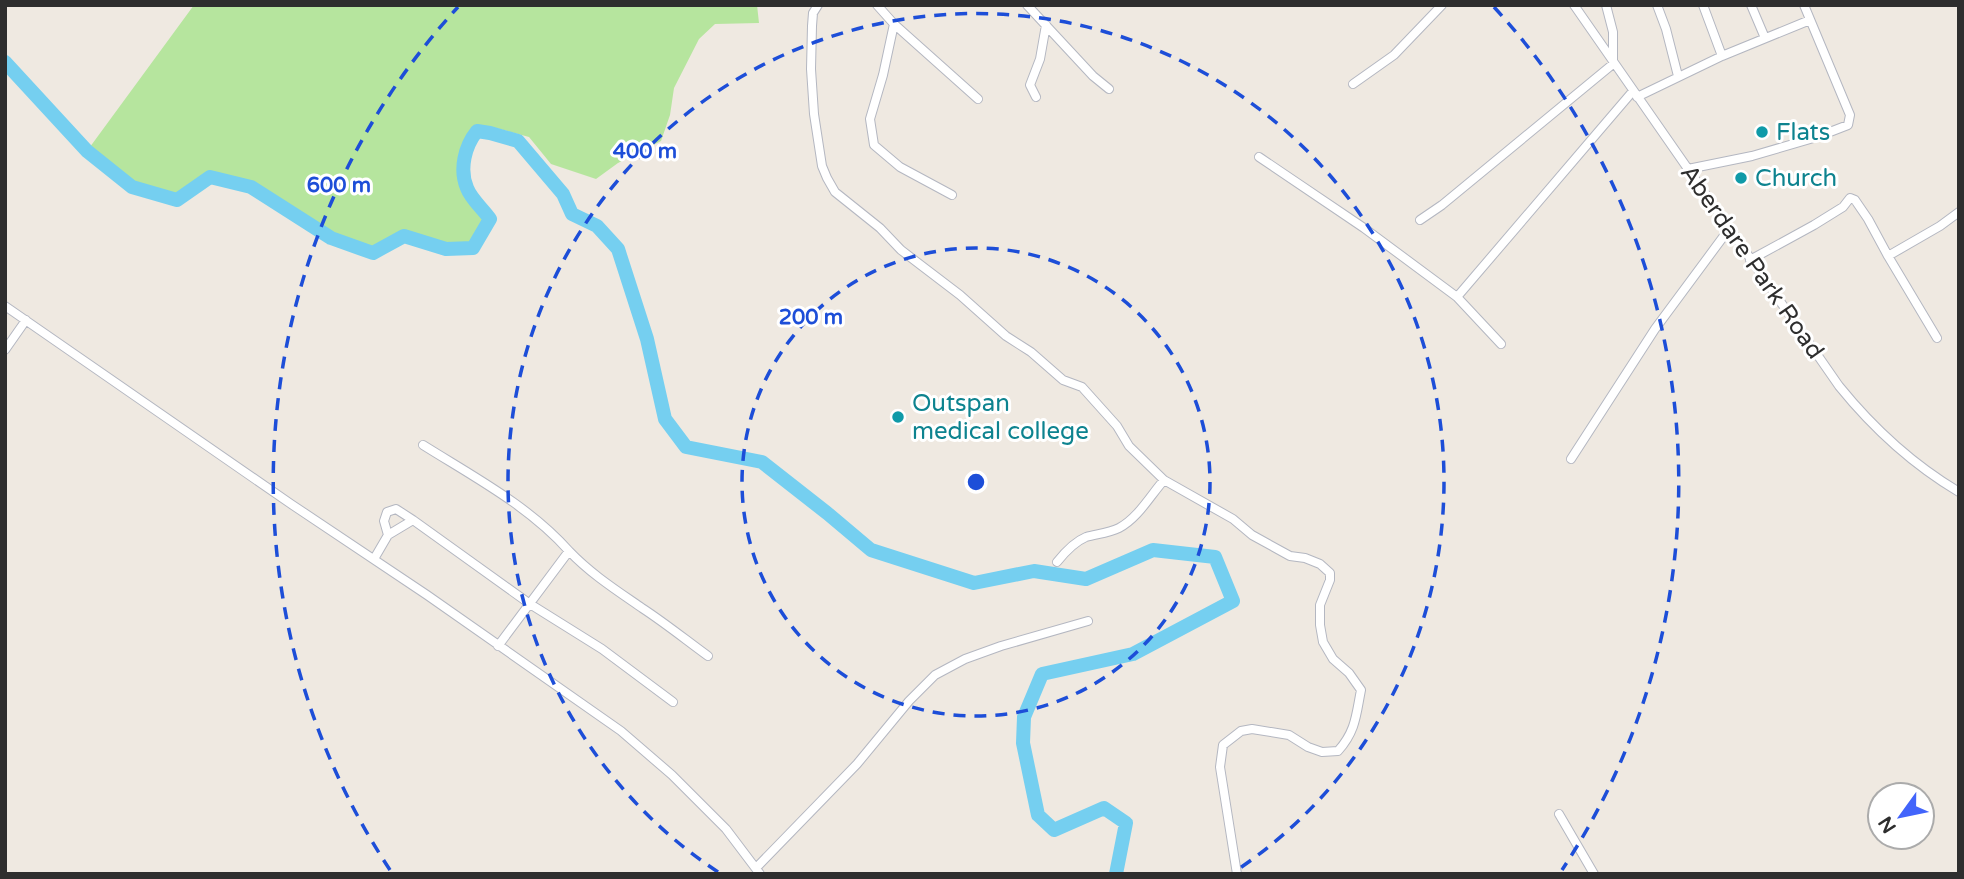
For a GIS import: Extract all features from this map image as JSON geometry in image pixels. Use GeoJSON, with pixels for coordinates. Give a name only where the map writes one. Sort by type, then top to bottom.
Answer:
{"type":"FeatureCollection","features":[{"type":"Feature","properties":{"kind":"street"},"geometry":{"type":"LineString","coordinates":[[818,5],[813,13],[812,26],[814,114],[822,166],[835,192],[1006,336],[1031,352],[1063,380],[1082,387],[1117,426],[1129,446],[1164,480],[1233,519],[1252,535],[1290,556],[1305,558],[1321,565],[1330,573],[1331,580],[1320,605],[1320,625],[1323,642],[1332,659],[1349,673],[1361,690],[1352,731],[1338,751],[1322,752],[1289,736],[1252,729],[1241,731],[1223,745],[1220,766],[1237,874]]}},
{"type":"Feature","properties":{"kind":"street"},"geometry":{"type":"LineString","coordinates":[[877,5],[894,24],[978,99]]}},
{"type":"Feature","properties":{"kind":"street"},"geometry":{"type":"LineString","coordinates":[[1027,5],[1093,76],[1109,89]]}},
{"type":"Feature","properties":{"kind":"street"},"geometry":{"type":"LineString","coordinates":[[1353,84],[1394,55],[1442,5]]}},
{"type":"Feature","properties":{"kind":"street","name":"Aberdare Park Road"},"geometry":{"type":"LineString","coordinates":[[1574,5],[1822,364],[1859,411],[1913,461],[1959,492]]}},
{"type":"Feature","properties":{"kind":"street"},"geometry":{"type":"LineString","coordinates":[[1420,220],[1442,205],[1613,64],[1613,32],[1606,5]]}},
{"type":"Feature","properties":{"kind":"street"},"geometry":{"type":"LineString","coordinates":[[1657,5],[1678,76]]}},
{"type":"Feature","properties":{"kind":"street"},"geometry":{"type":"LineString","coordinates":[[1703,5],[1722,56]]}},
{"type":"Feature","properties":{"kind":"street"},"geometry":{"type":"LineString","coordinates":[[1751,5],[1765,38]]}},
{"type":"Feature","properties":{"kind":"street"},"geometry":{"type":"LineString","coordinates":[[1688,169],[1752,156],[1817,138],[1848,125],[1850,115],[1804,5]]}},
{"type":"Feature","properties":{"kind":"street"},"geometry":{"type":"LineString","coordinates":[[1457,297],[1635,94],[1810,20]]}},
{"type":"Feature","properties":{"kind":"street"},"geometry":{"type":"LineString","coordinates":[[894,24],[870,119],[874,145],[900,167],[952,195]]}},
{"type":"Feature","properties":{"kind":"street"},"geometry":{"type":"LineString","coordinates":[[1036,97],[1030,85],[1040,59],[1046,25]]}},
{"type":"Feature","properties":{"kind":"street"},"geometry":{"type":"LineString","coordinates":[[1259,157],[1364,228],[1457,297],[1501,344]]}},
{"type":"Feature","properties":{"kind":"street"},"geometry":{"type":"LineString","coordinates":[[1750,260],[1814,225],[1843,207],[1850,198],[1855,200],[1937,338]]}},
{"type":"Feature","properties":{"kind":"street"},"geometry":{"type":"LineString","coordinates":[[1888,256],[1959,212]]}},
{"type":"Feature","properties":{"kind":"street"},"geometry":{"type":"LineString","coordinates":[[1571,459],[1655,329],[1729,229]]}},
{"type":"Feature","properties":{"kind":"street"},"geometry":{"type":"LineString","coordinates":[[5,306],[587,707],[645,751],[726,829],[758,871],[935,675],[965,659],[1001,646],[1088,621]]}},
{"type":"Feature","properties":{"kind":"street"},"geometry":{"type":"LineString","coordinates":[[5,350],[26,320]]}},
{"type":"Feature","properties":{"kind":"street"},"geometry":{"type":"LineString","coordinates":[[423,445],[515,503],[558,538],[586,569],[708,656]]}},
{"type":"Feature","properties":{"kind":"street"},"geometry":{"type":"LineString","coordinates":[[1057,562],[1068,549],[1084,538],[1117,529],[1127,523],[1164,480]]}},
{"type":"Feature","properties":{"kind":"street"},"geometry":{"type":"LineString","coordinates":[[388,536],[384,521],[387,512],[396,509],[530,604],[603,649],[673,702]]}},
{"type":"Feature","properties":{"kind":"street"},"geometry":{"type":"LineString","coordinates":[[374,559],[388,536],[413,520]]}},
{"type":"Feature","properties":{"kind":"street"},"geometry":{"type":"LineString","coordinates":[[498,646],[569,551]]}},
{"type":"Feature","properties":{"kind":"street"},"geometry":{"type":"LineString","coordinates":[[1559,814],[1594,874]]}},
{"type":"Feature","properties":{"kind":"green space"},"geometry":{"type":"Polygon","coordinates":[[[194,5],[757,5],[759,23],[715,24],[699,39],[674,88],[670,115],[661,141],[618,163],[596,179],[551,164],[529,137],[496,128],[477,131],[466,151],[463,166],[465,181],[474,200],[490,219],[473,248],[446,249],[404,236],[373,253],[331,238],[251,187],[210,178],[177,200],[132,187],[87,151],[194,5]]]}},
{"type":"Feature","properties":{"kind":"waterway"},"geometry":{"type":"LineString","coordinates":[[5,62],[87,151],[132,187],[177,200],[210,177],[251,187],[331,238],[373,253],[404,236],[446,249],[473,248],[490,219],[471,196],[465,181],[463,166],[469,144],[477,131],[518,141],[563,194],[572,214],[597,226],[618,249],[647,339],[665,419],[686,447],[762,462],[871,550],[974,583],[1034,571],[1086,579],[1153,550],[1215,557],[1233,601],[1133,654],[1042,674],[1024,717],[1023,743],[1038,815],[1054,830],[1104,808],[1126,823],[1116,874]]}},
{"type":"Feature","properties":{"kind":"place","name":"Flats"},"geometry":{"type":"Point","coordinates":[1762,132]}},
{"type":"Feature","properties":{"kind":"place","name":"Church"},"geometry":{"type":"Point","coordinates":[1741,178]}},
{"type":"Feature","properties":{"kind":"place","name":"Outspan medical college"},"geometry":{"type":"Point","coordinates":[898,417]}}]}
